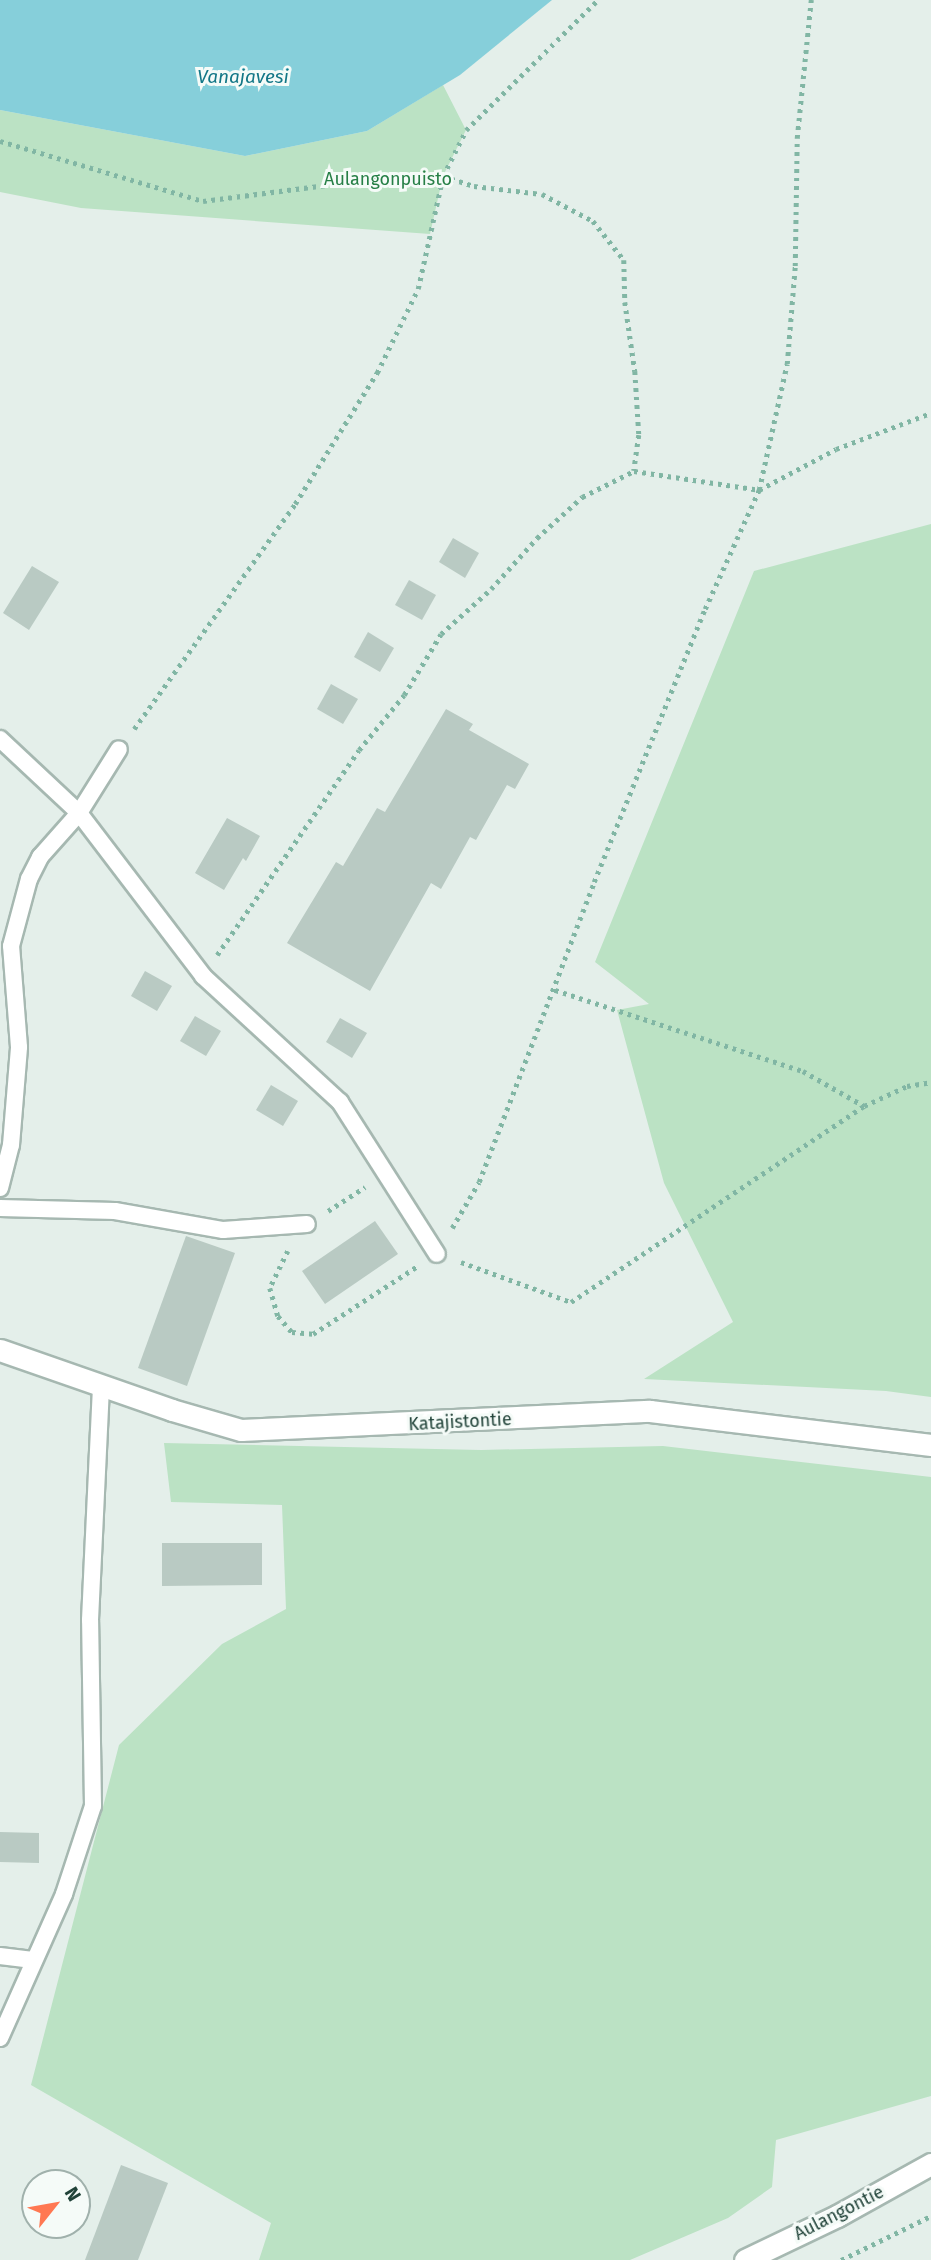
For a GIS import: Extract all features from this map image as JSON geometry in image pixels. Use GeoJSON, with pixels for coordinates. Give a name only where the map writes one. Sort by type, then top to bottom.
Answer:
{"type":"FeatureCollection","features":[{"type":"Feature","properties":{"kind":"street","name":"Katajistontie"},"geometry":{"type":"LineString","coordinates":[[0,1350],[241,1430],[650,1411],[931,1445]]}},
{"type":"Feature","properties":{"kind":"street","name":"Aulangontie"},"geometry":{"type":"LineString","coordinates":[[745,2260],[836,2216],[931,2164]]}},
{"type":"Feature","properties":{"kind":"lane"},"geometry":{"type":"LineString","coordinates":[[0,739],[79,813],[203,976],[340,1102],[437,1254]]}},
{"type":"Feature","properties":{"kind":"lane"},"geometry":{"type":"LineString","coordinates":[[0,1188],[11,1145],[19,1047],[11,946],[29,879],[40,857],[79,813],[119,749]]}},
{"type":"Feature","properties":{"kind":"lane"},"geometry":{"type":"LineString","coordinates":[[0,1208],[115,1212],[223,1230],[307,1224]]}},
{"type":"Feature","properties":{"kind":"lane"},"geometry":{"type":"LineString","coordinates":[[0,2038],[64,1894],[93,1806],[90,1620],[101,1385]]}},
{"type":"Feature","properties":{"kind":"lane"},"geometry":{"type":"LineString","coordinates":[[0,1956],[33,1960]]}},
{"type":"Feature","properties":{"kind":"path"},"geometry":{"type":"LineString","coordinates":[[119,749],[295,504],[377,373],[418,289],[443,176],[466,130],[598,0]]}},
{"type":"Feature","properties":{"kind":"path"},"geometry":{"type":"LineString","coordinates":[[811,0],[797,138],[795,266],[787,364],[759,491],[705,609],[639,770],[555,990],[803,1071],[864,1107]]}},
{"type":"Feature","properties":{"kind":"path"},"geometry":{"type":"LineString","coordinates":[[0,141],[203,201],[381,178],[443,176],[474,186],[542,194],[593,221],[624,260],[625,302],[635,371],[639,435],[634,471]]}},
{"type":"Feature","properties":{"kind":"path"},"geometry":{"type":"LineString","coordinates":[[203,976],[359,750],[404,695],[441,634],[491,589],[537,538],[582,497],[634,471],[759,491],[836,449],[931,413]]}},
{"type":"Feature","properties":{"kind":"path"},"geometry":{"type":"LineString","coordinates":[[437,1254],[571,1302],[864,1107],[908,1086],[931,1082]]}},
{"type":"Feature","properties":{"kind":"path"},"geometry":{"type":"LineString","coordinates":[[841,2260],[931,2216]]}},
{"type":"Feature","properties":{"kind":"green space","name":"Aulangonpuisto"},"geometry":{"type":"Polygon","coordinates":[[[443,85],[466,130],[443,176],[430,234],[81,208],[0,192],[0,110],[245,156],[367,131],[443,85]]]}},
{"type":"Feature","properties":{"kind":"green space"},"geometry":{"type":"Polygon","coordinates":[[[931,524],[931,1397],[886,1391],[644,1379],[733,1322],[664,1183],[617,1010],[649,1004],[595,962],[754,571],[931,524]]]}},
{"type":"Feature","properties":{"kind":"green space"},"geometry":{"type":"Polygon","coordinates":[[[164,1443],[481,1450],[663,1446],[931,1477],[931,2096],[776,2140],[772,2187],[728,2218],[630,2260],[259,2260],[271,2223],[31,2085],[119,1745],[222,1644],[286,1609],[282,1505],[171,1502],[164,1443]]]}},
{"type":"Feature","properties":{"kind":"water","name":"Vanajavesi"},"geometry":{"type":"Polygon","coordinates":[[[0,0],[552,0],[460,75],[367,131],[245,156],[0,110],[0,0]]]}},
{"type":"Feature","properties":{"kind":"building"},"geometry":{"type":"Polygon","coordinates":[[[453,538],[479,553],[465,578],[439,562],[453,538]]]}},
{"type":"Feature","properties":{"kind":"building"},"geometry":{"type":"Polygon","coordinates":[[[32,566],[59,582],[29,630],[3,613],[32,566]]]}},
{"type":"Feature","properties":{"kind":"building"},"geometry":{"type":"Polygon","coordinates":[[[409,580],[436,595],[422,620],[395,605],[409,580]]]}},
{"type":"Feature","properties":{"kind":"building"},"geometry":{"type":"Polygon","coordinates":[[[368,632],[394,648],[380,672],[354,657],[368,632]]]}},
{"type":"Feature","properties":{"kind":"building"},"geometry":{"type":"Polygon","coordinates":[[[331,684],[358,699],[343,724],[317,709],[331,684]]]}},
{"type":"Feature","properties":{"kind":"building"},"geometry":{"type":"Polygon","coordinates":[[[446,709],[473,724],[469,730],[529,764],[515,789],[507,785],[476,840],[470,837],[441,889],[431,883],[370,991],[287,943],[336,862],[343,866],[377,808],[385,812],[446,709]]]}},
{"type":"Feature","properties":{"kind":"building"},"geometry":{"type":"Polygon","coordinates":[[[227,818],[260,836],[246,861],[243,858],[224,890],[195,873],[227,818]]]}},
{"type":"Feature","properties":{"kind":"building"},"geometry":{"type":"Polygon","coordinates":[[[145,971],[172,986],[157,1011],[131,996],[145,971]]]}},
{"type":"Feature","properties":{"kind":"building"},"geometry":{"type":"Polygon","coordinates":[[[195,1016],[221,1031],[206,1056],[180,1041],[195,1016]]]}},
{"type":"Feature","properties":{"kind":"building"},"geometry":{"type":"Polygon","coordinates":[[[340,1018],[367,1033],[352,1058],[326,1042],[340,1018]]]}},
{"type":"Feature","properties":{"kind":"building"},"geometry":{"type":"Polygon","coordinates":[[[271,1085],[298,1101],[283,1126],[256,1110],[271,1085]]]}},
{"type":"Feature","properties":{"kind":"building"},"geometry":{"type":"Polygon","coordinates":[[[375,1221],[398,1254],[325,1304],[302,1271],[375,1221]]]}},
{"type":"Feature","properties":{"kind":"building"},"geometry":{"type":"Polygon","coordinates":[[[186,1236],[235,1253],[187,1386],[138,1368],[186,1236]]]}},
{"type":"Feature","properties":{"kind":"building"},"geometry":{"type":"Polygon","coordinates":[[[162,1543],[262,1543],[262,1585],[162,1586],[162,1543]]]}},
{"type":"Feature","properties":{"kind":"building"},"geometry":{"type":"Polygon","coordinates":[[[0,1832],[39,1833],[39,1863],[0,1862],[0,1832]]]}},
{"type":"Feature","properties":{"kind":"building"},"geometry":{"type":"Polygon","coordinates":[[[121,2165],[168,2183],[138,2260],[85,2260],[121,2165]]]}}]}
